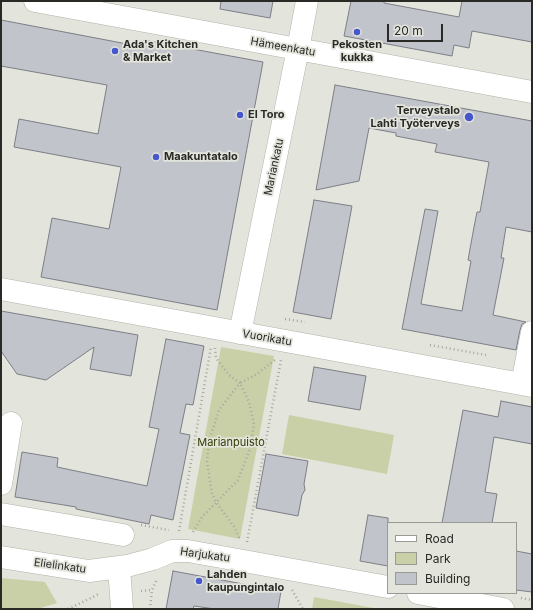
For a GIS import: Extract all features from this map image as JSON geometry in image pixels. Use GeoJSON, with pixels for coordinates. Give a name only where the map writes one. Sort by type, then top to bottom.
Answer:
{"type":"FeatureCollection","features":[{"type":"Feature","properties":{"kind":"street","name":"Hämeenkatu"},"geometry":{"type":"LineString","coordinates":[[35,1],[532,92]]}},
{"type":"Feature","properties":{"kind":"street","name":"Mariankatu"},"geometry":{"type":"LineString","coordinates":[[240,333],[305,10]]}},
{"type":"Feature","properties":{"kind":"street","name":"Vuorikatu"},"geometry":{"type":"LineString","coordinates":[[1,289],[527,385]]}},
{"type":"Feature","properties":{"kind":"street"},"geometry":{"type":"LineString","coordinates":[[527,385],[532,332]]}},
{"type":"Feature","properties":{"kind":"street"},"geometry":{"type":"LineString","coordinates":[[1,484],[11,423]]}},
{"type":"Feature","properties":{"kind":"street"},"geometry":{"type":"LineString","coordinates":[[1,514],[130,530]]}},
{"type":"Feature","properties":{"kind":"street","name":"Harjukatu"},"geometry":{"type":"LineString","coordinates":[[119,567],[153,559],[172,551],[188,551],[387,587]]}},
{"type":"Feature","properties":{"kind":"street","name":"Elielinkatu"},"geometry":{"type":"LineString","coordinates":[[1,557],[89,571],[119,567]]}},
{"type":"Feature","properties":{"kind":"street"},"geometry":{"type":"LineString","coordinates":[[119,567],[122,609]]}},
{"type":"Feature","properties":{"kind":"street"},"geometry":{"type":"LineString","coordinates":[[423,594],[503,609]]}},
{"type":"Feature","properties":{"kind":"path"},"geometry":{"type":"LineString","coordinates":[[180,525],[213,344],[216,358],[229,375],[240,383],[248,402],[254,424],[250,449],[238,480],[202,517],[193,534]]}},
{"type":"Feature","properties":{"kind":"path"},"geometry":{"type":"LineString","coordinates":[[240,541],[235,528],[212,494],[207,462],[209,441],[219,410],[240,383],[257,374],[281,355],[246,548]]}},
{"type":"Feature","properties":{"kind":"path"},"geometry":{"type":"LineString","coordinates":[[130,530],[179,532]]}},
{"type":"Feature","properties":{"kind":"path"},"geometry":{"type":"LineString","coordinates":[[150,609],[152,590],[158,576]]}},
{"type":"Feature","properties":{"kind":"path"},"geometry":{"type":"LineString","coordinates":[[68,609],[97,595]]}},
{"type":"Feature","properties":{"kind":"green space","name":"Marianpuisto"},"geometry":{"type":"Polygon","coordinates":[[[221,347],[274,356],[240,539],[188,529],[221,347]]]}},
{"type":"Feature","properties":{"kind":"green space"},"geometry":{"type":"Polygon","coordinates":[[[289,415],[394,435],[387,474],[282,454],[289,415]]]}},
{"type":"Feature","properties":{"kind":"green space"},"geometry":{"type":"Polygon","coordinates":[[[1,578],[45,582],[57,603],[37,609],[1,609],[1,578]]]}},
{"type":"Feature","properties":{"kind":"green space"},"geometry":{"type":"Polygon","coordinates":[[[314,597],[379,609],[312,609],[314,597]]]}},
{"type":"Feature","properties":{"kind":"building"},"geometry":{"type":"Polygon","coordinates":[[[221,1],[273,1],[270,18],[220,9],[221,1]]]}},
{"type":"Feature","properties":{"kind":"building"},"geometry":{"type":"Polygon","coordinates":[[[351,1],[384,1],[384,3],[459,17],[462,1],[532,1],[532,42],[472,31],[469,48],[454,45],[452,56],[344,36],[351,1]]]}},
{"type":"Feature","properties":{"kind":"building","name":"Maakuntatalo"},"geometry":{"type":"Polygon","coordinates":[[[1,20],[143,47],[144,40],[263,62],[217,310],[41,277],[52,218],[109,229],[121,167],[14,147],[19,119],[98,134],[107,85],[1,66],[1,20]]]}},
{"type":"Feature","properties":{"kind":"building"},"geometry":{"type":"Polygon","coordinates":[[[335,85],[532,121],[532,232],[506,227],[501,258],[504,258],[493,315],[526,322],[522,324],[516,350],[402,329],[425,209],[438,211],[421,304],[462,311],[471,261],[468,260],[477,212],[480,212],[489,162],[435,152],[437,144],[396,136],[396,133],[369,128],[359,181],[316,190],[335,85]]]}},
{"type":"Feature","properties":{"kind":"building"},"geometry":{"type":"Polygon","coordinates":[[[314,200],[352,206],[331,319],[293,312],[314,200]]]}},
{"type":"Feature","properties":{"kind":"building"},"geometry":{"type":"Polygon","coordinates":[[[1,311],[138,335],[131,376],[90,369],[94,347],[46,380],[17,374],[1,351],[1,311]]]}},
{"type":"Feature","properties":{"kind":"building"},"geometry":{"type":"Polygon","coordinates":[[[166,339],[204,346],[193,405],[186,404],[180,433],[190,435],[173,520],[151,515],[149,524],[76,509],[76,507],[15,497],[22,452],[58,458],[57,467],[147,486],[159,429],[149,427],[166,339]]]}},
{"type":"Feature","properties":{"kind":"building"},"geometry":{"type":"Polygon","coordinates":[[[314,367],[366,376],[360,410],[308,401],[314,367]]]}},
{"type":"Feature","properties":{"kind":"building"},"geometry":{"type":"Polygon","coordinates":[[[501,401],[532,407],[532,444],[494,437],[485,492],[497,494],[492,522],[442,522],[463,410],[498,417],[501,401]]]}},
{"type":"Feature","properties":{"kind":"building"},"geometry":{"type":"Polygon","coordinates":[[[266,454],[308,461],[304,484],[305,490],[302,495],[298,516],[256,508],[266,454]]]}},
{"type":"Feature","properties":{"kind":"building"},"geometry":{"type":"Polygon","coordinates":[[[368,515],[388,518],[387,566],[360,561],[368,515]]]}},
{"type":"Feature","properties":{"kind":"building"},"geometry":{"type":"Polygon","coordinates":[[[517,551],[532,554],[532,592],[517,590],[517,551]]]}},
{"type":"Feature","properties":{"kind":"building","name":"Lahden kaupungintalo"},"geometry":{"type":"Polygon","coordinates":[[[173,571],[281,591],[278,609],[215,609],[194,606],[193,609],[166,609],[173,571]]]}},
{"type":"Feature","properties":{"kind":"place","name":"Pekosten kukka"},"geometry":{"type":"Point","coordinates":[357,32]}},
{"type":"Feature","properties":{"kind":"place","name":"Ada's Kitchen & Market"},"geometry":{"type":"Point","coordinates":[115,51]}},
{"type":"Feature","properties":{"kind":"place","name":"El Toro"},"geometry":{"type":"Point","coordinates":[240,115]}},
{"type":"Feature","properties":{"kind":"place","name":"Terveystalo Lahti Työterveys"},"geometry":{"type":"Point","coordinates":[469,117]}},
{"type":"Feature","properties":{"kind":"place","name":"Maakuntatalo"},"geometry":{"type":"Point","coordinates":[156,157]}},
{"type":"Feature","properties":{"kind":"place","name":"Lahden kaupungintalo"},"geometry":{"type":"Point","coordinates":[199,581]}}]}
